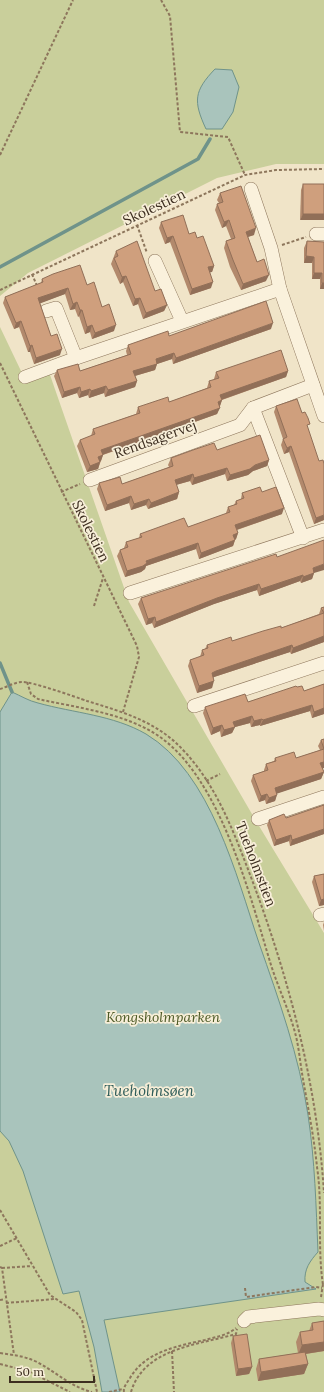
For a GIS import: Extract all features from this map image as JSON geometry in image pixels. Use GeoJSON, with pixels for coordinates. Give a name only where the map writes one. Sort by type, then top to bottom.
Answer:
{"type":"FeatureCollection","features":[{"type":"Feature","properties":{"kind":"street"},"geometry":{"type":"LineString","coordinates":[[251,189],[271,248],[280,289],[324,416]]}},
{"type":"Feature","properties":{"kind":"street"},"geometry":{"type":"LineString","coordinates":[[156,261],[182,321]]}},
{"type":"Feature","properties":{"kind":"street"},"geometry":{"type":"LineString","coordinates":[[25,378],[76,358],[182,321],[280,289]]}},
{"type":"Feature","properties":{"kind":"street"},"geometry":{"type":"LineString","coordinates":[[46,311],[56,308],[76,358]]}},
{"type":"Feature","properties":{"kind":"street","name":"Rendsagervej"},"geometry":{"type":"LineString","coordinates":[[90,480],[240,424],[253,408],[313,385]]}},
{"type":"Feature","properties":{"kind":"street"},"geometry":{"type":"LineString","coordinates":[[253,408],[303,538]]}},
{"type":"Feature","properties":{"kind":"street"},"geometry":{"type":"LineString","coordinates":[[124,595],[324,530]]}},
{"type":"Feature","properties":{"kind":"street"},"geometry":{"type":"LineString","coordinates":[[194,706],[324,664]]}},
{"type":"Feature","properties":{"kind":"street"},"geometry":{"type":"LineString","coordinates":[[258,819],[324,797]]}},
{"type":"Feature","properties":{"kind":"street"},"geometry":{"type":"LineString","coordinates":[[240,1324],[248,1317],[321,1310]]}},
{"type":"Feature","properties":{"kind":"path"},"geometry":{"type":"LineString","coordinates":[[0,155],[73,0]]}},
{"type":"Feature","properties":{"kind":"path"},"geometry":{"type":"LineString","coordinates":[[162,0],[170,16],[180,132],[228,136],[245,175]]}},
{"type":"Feature","properties":{"kind":"path","name":"Skolestien"},"geometry":{"type":"LineString","coordinates":[[0,290],[245,175],[276,170],[324,169]]}},
{"type":"Feature","properties":{"kind":"path"},"geometry":{"type":"LineString","coordinates":[[138,225],[150,263],[156,261]]}},
{"type":"Feature","properties":{"kind":"path"},"geometry":{"type":"LineString","coordinates":[[271,248],[320,234]]}},
{"type":"Feature","properties":{"kind":"path"},"geometry":{"type":"LineString","coordinates":[[32,274],[38,289]]}},
{"type":"Feature","properties":{"kind":"path","name":"Skolestien"},"geometry":{"type":"LineString","coordinates":[[0,363],[61,492],[137,646],[139,656],[123,712]]}},
{"type":"Feature","properties":{"kind":"path"},"geometry":{"type":"LineString","coordinates":[[61,492],[90,480]]}},
{"type":"Feature","properties":{"kind":"path"},"geometry":{"type":"LineString","coordinates":[[94,606],[103,578]]}},
{"type":"Feature","properties":{"kind":"path"},"geometry":{"type":"LineString","coordinates":[[113,599],[124,595]]}},
{"type":"Feature","properties":{"kind":"path","name":"Tueholmstien"},"geometry":{"type":"LineString","coordinates":[[0,689],[23,681],[123,712],[146,721],[173,740],[192,760],[206,781],[230,822],[262,908],[286,986],[304,1052],[322,1160],[324,1193]]}},
{"type":"Feature","properties":{"kind":"path"},"geometry":{"type":"LineString","coordinates":[[27,682],[31,694],[38,699],[117,717],[142,727],[160,737],[187,763],[219,815],[230,838],[280,992],[294,1030],[318,1169],[321,1203],[320,1263],[323,1285]]}},
{"type":"Feature","properties":{"kind":"path"},"geometry":{"type":"LineString","coordinates":[[206,781],[220,774]]}},
{"type":"Feature","properties":{"kind":"path"},"geometry":{"type":"LineString","coordinates":[[0,1210],[50,1295],[76,1312],[82,1320],[97,1392]]}},
{"type":"Feature","properties":{"kind":"path"},"geometry":{"type":"LineString","coordinates":[[0,1246],[17,1238]]}},
{"type":"Feature","properties":{"kind":"path"},"geometry":{"type":"LineString","coordinates":[[14,1355],[1,1267],[33,1266]]}},
{"type":"Feature","properties":{"kind":"path"},"geometry":{"type":"LineString","coordinates":[[321,1310],[324,1280]]}},
{"type":"Feature","properties":{"kind":"path"},"geometry":{"type":"LineString","coordinates":[[245,1288],[246,1297],[316,1287],[322,1288]]}},
{"type":"Feature","properties":{"kind":"path"},"geometry":{"type":"LineString","coordinates":[[0,1300],[5,1299]]}},
{"type":"Feature","properties":{"kind":"path"},"geometry":{"type":"LineString","coordinates":[[6,1303],[56,1299]]}},
{"type":"Feature","properties":{"kind":"path"},"geometry":{"type":"LineString","coordinates":[[110,1392],[124,1390],[132,1375],[143,1363],[155,1355],[171,1348],[217,1337],[240,1324]]}},
{"type":"Feature","properties":{"kind":"path"},"geometry":{"type":"LineString","coordinates":[[131,1392],[133,1384],[143,1369],[152,1362],[172,1351],[236,1334],[240,1324]]}},
{"type":"Feature","properties":{"kind":"path"},"geometry":{"type":"LineString","coordinates":[[171,1348],[174,1392]]}},
{"type":"Feature","properties":{"kind":"path"},"geometry":{"type":"LineString","coordinates":[[0,1353],[14,1355],[36,1362],[71,1383],[92,1392]]}},
{"type":"Feature","properties":{"kind":"path"},"geometry":{"type":"LineString","coordinates":[[0,1364],[28,1371],[70,1392]]}},
{"type":"Feature","properties":{"kind":"green space"},"geometry":{"type":"Polygon","coordinates":[[[0,0],[324,0],[324,164],[276,164],[217,178],[28,273],[0,296],[0,0]]]}},
{"type":"Feature","properties":{"kind":"green space","name":"Tueholmsøen"},"geometry":{"type":"Polygon","coordinates":[[[0,327],[21,371],[49,372],[129,602],[256,821],[324,933],[324,1392],[0,1392],[0,327]]]}},
{"type":"Feature","properties":{"kind":"water"},"geometry":{"type":"Polygon","coordinates":[[[215,69],[232,70],[239,87],[233,112],[222,129],[206,129],[199,111],[199,90],[215,69]]]}},
{"type":"Feature","properties":{"kind":"water","name":"Tueholmsøen"},"geometry":{"type":"Polygon","coordinates":[[[12,692],[35,702],[107,718],[146,734],[169,751],[188,774],[204,799],[218,828],[241,887],[288,1028],[308,1115],[314,1166],[318,1252],[308,1266],[305,1273],[305,1282],[316,1289],[104,1320],[120,1392],[102,1392],[94,1347],[79,1291],[63,1294],[23,1171],[9,1141],[0,1131],[0,712],[12,692]]]}},
{"type":"Feature","properties":{"kind":"building"},"geometry":{"type":"Polygon","coordinates":[[[303,184],[324,184],[324,214],[303,214],[303,184]]]}},
{"type":"Feature","properties":{"kind":"building"},"geometry":{"type":"Polygon","coordinates":[[[241,186],[256,228],[246,232],[257,262],[264,259],[269,275],[243,284],[226,241],[235,238],[229,220],[224,222],[217,204],[223,202],[220,193],[241,186]]]}},
{"type":"Feature","properties":{"kind":"building"},"geometry":{"type":"Polygon","coordinates":[[[183,215],[189,234],[195,232],[197,238],[203,236],[214,266],[208,267],[213,282],[192,289],[173,236],[167,238],[161,222],[183,215]]]}},
{"type":"Feature","properties":{"kind":"building"},"geometry":{"type":"Polygon","coordinates":[[[137,241],[155,291],[161,289],[167,305],[146,313],[140,298],[135,299],[126,276],[122,277],[114,258],[118,256],[116,251],[137,241]]]}},
{"type":"Feature","properties":{"kind":"building"},"geometry":{"type":"Polygon","coordinates":[[[307,241],[324,242],[324,283],[322,283],[322,273],[314,273],[314,257],[306,256],[307,241]]]}},
{"type":"Feature","properties":{"kind":"building"},"geometry":{"type":"Polygon","coordinates":[[[80,265],[87,285],[94,282],[102,307],[109,304],[116,325],[95,333],[92,325],[87,327],[82,310],[80,310],[77,302],[73,304],[68,288],[38,298],[51,336],[57,334],[62,349],[36,358],[21,321],[16,323],[5,297],[43,282],[42,279],[53,274],[80,265]]]}},
{"type":"Feature","properties":{"kind":"building"},"geometry":{"type":"Polygon","coordinates":[[[266,301],[273,323],[176,358],[174,353],[156,359],[157,364],[133,371],[137,381],[108,390],[106,386],[91,391],[90,389],[81,392],[80,387],[64,392],[57,370],[78,364],[80,371],[131,354],[128,345],[168,331],[169,336],[266,301]]]}},
{"type":"Feature","properties":{"kind":"building"},"geometry":{"type":"Polygon","coordinates":[[[281,350],[288,371],[220,395],[222,400],[218,402],[220,408],[101,450],[103,455],[98,457],[100,462],[90,466],[80,440],[95,434],[93,429],[140,413],[138,407],[168,397],[169,402],[211,387],[209,381],[219,378],[216,372],[281,350]]]}},
{"type":"Feature","properties":{"kind":"building"},"geometry":{"type":"Polygon","coordinates":[[[297,399],[302,413],[305,412],[308,418],[310,424],[307,425],[319,461],[323,460],[324,464],[324,515],[316,518],[291,446],[287,448],[283,439],[287,437],[276,406],[297,399]]]}},
{"type":"Feature","properties":{"kind":"building"},"geometry":{"type":"Polygon","coordinates":[[[260,435],[269,460],[255,465],[250,469],[230,475],[227,468],[194,478],[193,474],[175,480],[179,492],[151,503],[149,499],[134,504],[131,496],[107,505],[99,483],[120,477],[122,484],[173,466],[171,458],[193,450],[214,443],[217,450],[260,435]]]}},
{"type":"Feature","properties":{"kind":"building"},"geometry":{"type":"Polygon","coordinates":[[[260,487],[262,492],[276,487],[284,508],[235,525],[238,533],[233,535],[235,540],[201,553],[198,543],[146,561],[147,563],[143,566],[127,571],[120,550],[128,547],[126,542],[142,537],[140,534],[184,518],[188,527],[230,512],[228,507],[237,504],[236,501],[244,498],[242,493],[260,487]]]}},
{"type":"Feature","properties":{"kind":"building"},"geometry":{"type":"Polygon","coordinates":[[[324,540],[324,564],[313,568],[314,573],[303,577],[303,575],[261,589],[259,584],[217,598],[156,622],[155,617],[148,619],[141,598],[276,554],[277,557],[324,540]]]}},
{"type":"Feature","properties":{"kind":"building"},"geometry":{"type":"Polygon","coordinates":[[[324,613],[324,636],[293,648],[292,645],[216,671],[212,673],[214,681],[199,686],[190,660],[204,655],[202,650],[208,648],[207,645],[231,637],[232,641],[281,626],[281,628],[324,613]]]}},
{"type":"Feature","properties":{"kind":"building"},"geometry":{"type":"Polygon","coordinates":[[[324,684],[324,708],[314,712],[312,705],[263,720],[254,721],[252,716],[233,722],[235,727],[224,730],[222,725],[213,728],[205,707],[245,694],[248,702],[296,686],[302,686],[304,691],[324,684]]]}},
{"type":"Feature","properties":{"kind":"building"},"geometry":{"type":"Polygon","coordinates":[[[324,739],[324,749],[321,740],[324,739]]]}},
{"type":"Feature","properties":{"kind":"building"},"geometry":{"type":"Polygon","coordinates":[[[324,749],[324,762],[320,763],[324,772],[275,788],[277,795],[269,798],[267,794],[261,796],[253,775],[268,770],[266,764],[276,761],[275,758],[294,752],[296,758],[324,749]]]}},
{"type":"Feature","properties":{"kind":"building"},"geometry":{"type":"Polygon","coordinates":[[[324,805],[324,829],[292,840],[291,835],[276,840],[269,820],[284,814],[286,818],[324,805]]]}},
{"type":"Feature","properties":{"kind":"building"},"geometry":{"type":"Polygon","coordinates":[[[324,874],[324,899],[321,900],[314,876],[324,874]]]}},
{"type":"Feature","properties":{"kind":"building"},"geometry":{"type":"Polygon","coordinates":[[[324,1321],[324,1342],[302,1345],[300,1332],[313,1330],[312,1323],[324,1321]]]}},
{"type":"Feature","properties":{"kind":"building"},"geometry":{"type":"Polygon","coordinates":[[[247,1334],[252,1367],[238,1369],[233,1336],[247,1334]]]}},
{"type":"Feature","properties":{"kind":"building"},"geometry":{"type":"Polygon","coordinates":[[[305,1352],[308,1364],[261,1372],[259,1359],[305,1352]]]}},
{"type":"Feature","properties":{"kind":"waterway"},"geometry":{"type":"LineString","coordinates":[[0,267],[198,159],[210,139]]}},
{"type":"Feature","properties":{"kind":"waterway"},"geometry":{"type":"LineString","coordinates":[[0,663],[12,692]]}},
{"type":"Feature","properties":{"kind":"park label","name":"Kongsholmparken"},"geometry":{"type":"Point","coordinates":[163,1017]}}]}
